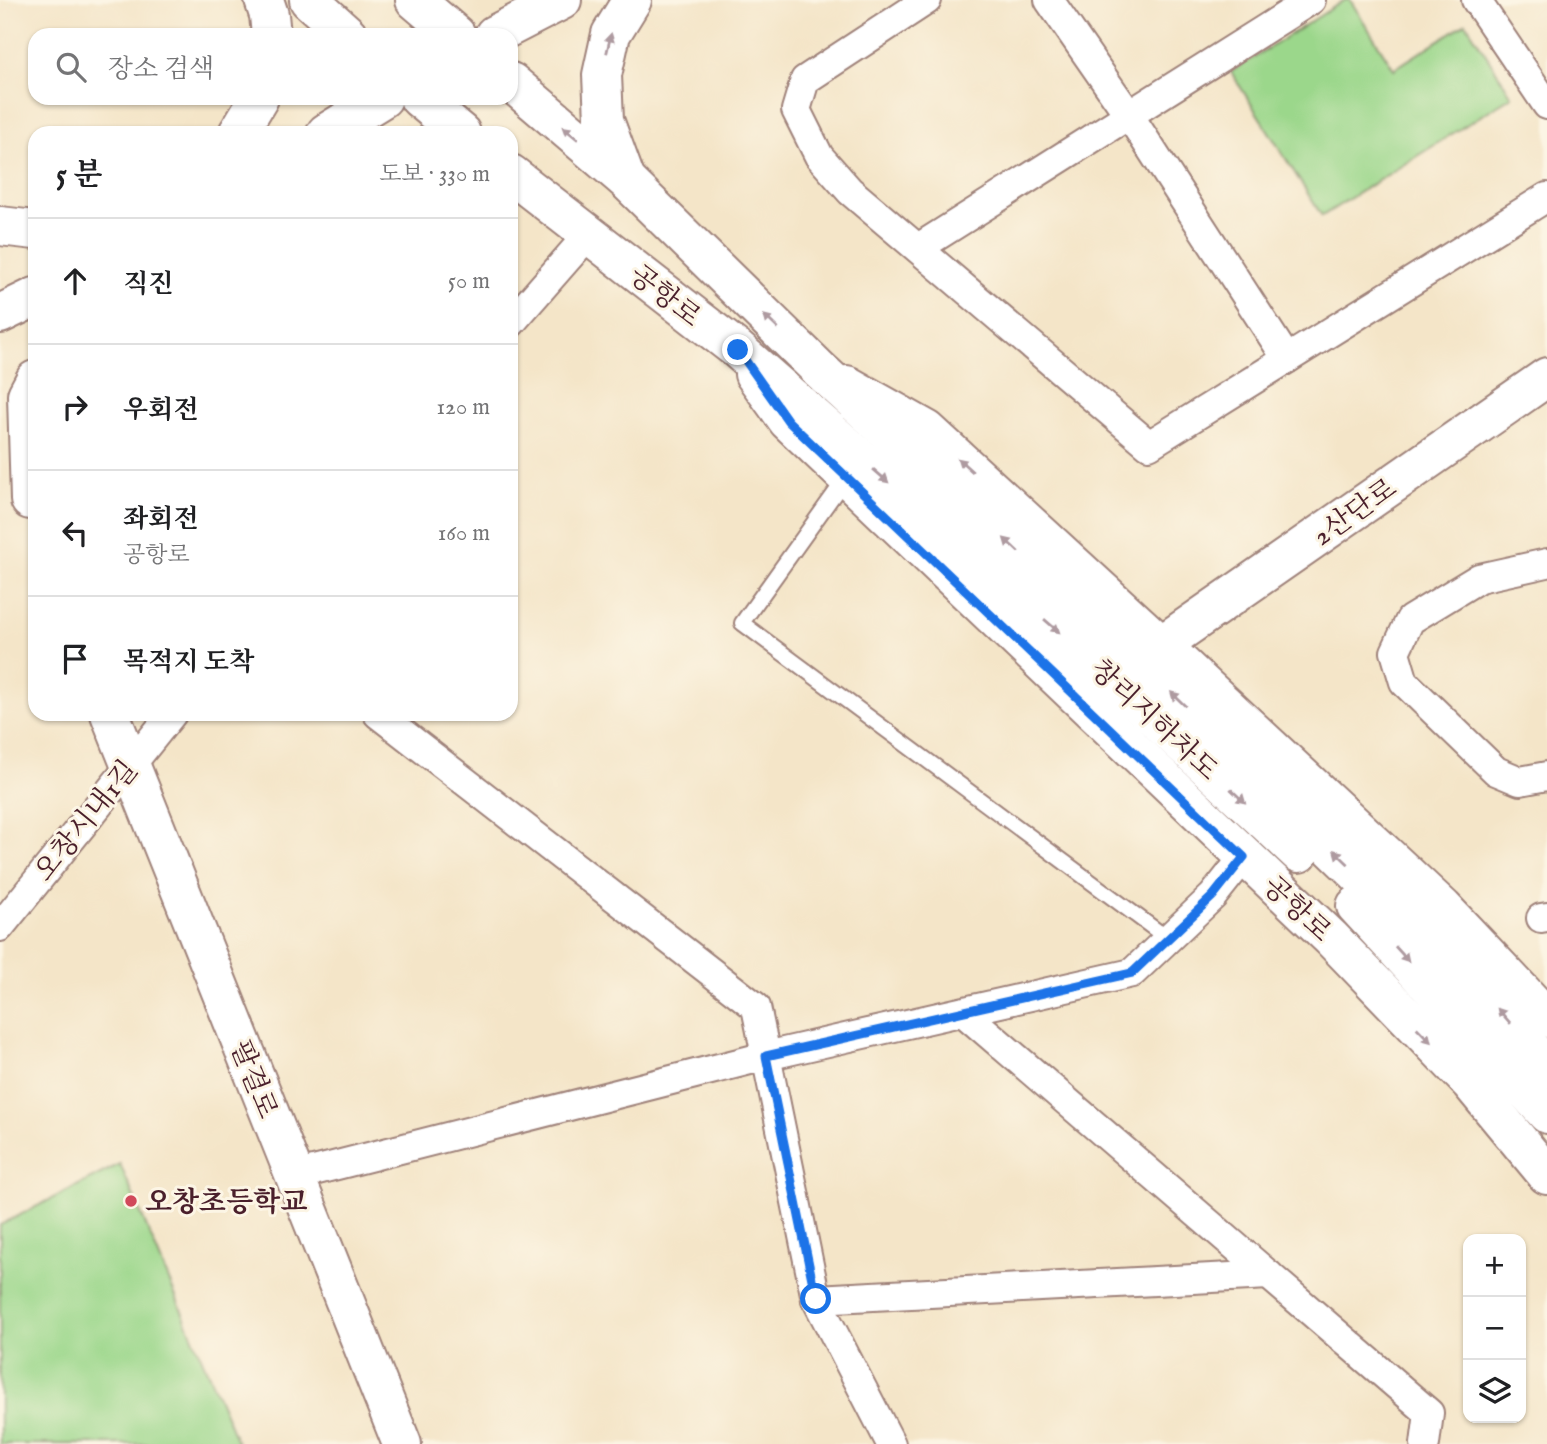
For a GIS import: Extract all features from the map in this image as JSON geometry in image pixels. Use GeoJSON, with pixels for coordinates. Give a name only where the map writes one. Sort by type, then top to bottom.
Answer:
{"type":"FeatureCollection","features":[{"type":"Feature","properties":{"kind":"main road"},"geometry":{"type":"LineString","coordinates":[[264,0],[270,28]]}},
{"type":"Feature","properties":{"kind":"main road"},"geometry":{"type":"LineString","coordinates":[[309,0],[340,28]]}},
{"type":"Feature","properties":{"kind":"main road"},"geometry":{"type":"LineString","coordinates":[[415,0],[448,28]]}},
{"type":"Feature","properties":{"kind":"main road"},"geometry":{"type":"LineString","coordinates":[[508,28],[562,0]]}},
{"type":"Feature","properties":{"kind":"main road"},"geometry":{"type":"LineString","coordinates":[[626,180],[604,120],[602,75],[611,34],[632,0]]}},
{"type":"Feature","properties":{"kind":"main road","name":"공항로"},"geometry":{"type":"LineString","coordinates":[[518,88],[626,180],[820,370],[927,430],[1443,908],[1547,1017]]}},
{"type":"Feature","properties":{"kind":"main road"},"geometry":{"type":"LineString","coordinates":[[242,126],[255,105]]}},
{"type":"Feature","properties":{"kind":"main road"},"geometry":{"type":"LineString","coordinates":[[337,126],[372,105]]}},
{"type":"Feature","properties":{"kind":"main road"},"geometry":{"type":"LineString","coordinates":[[427,105],[453,126]]}},
{"type":"Feature","properties":{"kind":"main road","name":"공항로"},"geometry":{"type":"LineString","coordinates":[[519,185],[738,350],[788,421],[1331,938],[1470,1082],[1547,1175]]}},
{"type":"Feature","properties":{"kind":"main road"},"geometry":{"type":"LineString","coordinates":[[0,226],[28,229]]}},
{"type":"Feature","properties":{"kind":"main road"},"geometry":{"type":"LineString","coordinates":[[0,314],[28,300]]}},
{"type":"Feature","properties":{"kind":"main road","name":"창리지하차도"},"geometry":{"type":"LineString","coordinates":[[738,350],[1120,686],[1367,916],[1547,1114]]}},
{"type":"Feature","properties":{"kind":"main road","name":"창리지하차도"},"geometry":{"type":"LineString","coordinates":[[820,370],[1162,684],[1503,1013],[1547,1069]]}},
{"type":"Feature","properties":{"kind":"main road","name":"2산단로"},"geometry":{"type":"LineString","coordinates":[[1161,645],[1547,377]]}},
{"type":"Feature","properties":{"kind":"main road"},"geometry":{"type":"LineString","coordinates":[[28,393],[28,414]]}},
{"type":"Feature","properties":{"kind":"main road"},"geometry":{"type":"LineString","coordinates":[[3,434],[28,494]]}},
{"type":"Feature","properties":{"kind":"main road","name":"팔결로"},"geometry":{"type":"LineString","coordinates":[[113,721],[402,1444]]}},
{"type":"Feature","properties":{"kind":"street"},"geometry":{"type":"LineString","coordinates":[[928,0],[806,80],[796,110],[819,156],[850,191],[1149,445],[1547,197]]}},
{"type":"Feature","properties":{"kind":"street"},"geometry":{"type":"LineString","coordinates":[[1049,0],[1129,115],[1287,359]]}},
{"type":"Feature","properties":{"kind":"street"},"geometry":{"type":"LineString","coordinates":[[918,248],[1311,0]]}},
{"type":"Feature","properties":{"kind":"street"},"geometry":{"type":"LineString","coordinates":[[1476,0],[1547,105]]}},
{"type":"Feature","properties":{"kind":"street"},"geometry":{"type":"LineString","coordinates":[[518,315],[588,235]]}},
{"type":"Feature","properties":{"kind":"street"},"geometry":{"type":"LineString","coordinates":[[1547,563],[1479,578],[1410,620],[1395,652],[1404,682],[1496,771],[1520,781],[1547,776]]}},
{"type":"Feature","properties":{"kind":"street","name":"오창시내1길"},"geometry":{"type":"LineString","coordinates":[[0,927],[166,721]]}},
{"type":"Feature","properties":{"kind":"street"},"geometry":{"type":"LineString","coordinates":[[387,721],[756,1007],[816,1299],[891,1444]]}},
{"type":"Feature","properties":{"kind":"street"},"geometry":{"type":"LineString","coordinates":[[294,1175],[766,1056],[1132,973],[1213,896],[1244,857]]}},
{"type":"Feature","properties":{"kind":"street"},"geometry":{"type":"LineString","coordinates":[[963,1012],[1429,1413],[1425,1444]]}},
{"type":"Feature","properties":{"kind":"street"},"geometry":{"type":"LineString","coordinates":[[816,1299],[1269,1275]]}},
{"type":"Feature","properties":{"kind":"lane"},"geometry":{"type":"LineString","coordinates":[[846,477],[742,623],[1167,939]]}},
{"type":"Feature","properties":{"kind":"green space"},"geometry":{"type":"Polygon","coordinates":[[[1345,0],[1350,0],[1394,69],[1466,23],[1512,96],[1322,216],[1231,72],[1345,0]]]}},
{"type":"Feature","properties":{"kind":"green space"},"geometry":{"type":"Polygon","coordinates":[[[120,1164],[238,1444],[0,1444],[0,1225],[120,1164]]]}},
{"type":"Feature","properties":{"kind":"place","name":"오창초등학교"},"geometry":{"type":"Point","coordinates":[131,1201]}},
{"type":"Feature","properties":{"kind":"route"},"geometry":{"type":"LineString","coordinates":[[738,350],[788,421],[1244,857],[1213,896],[1132,973],[766,1056],[816,1299]]}}]}
